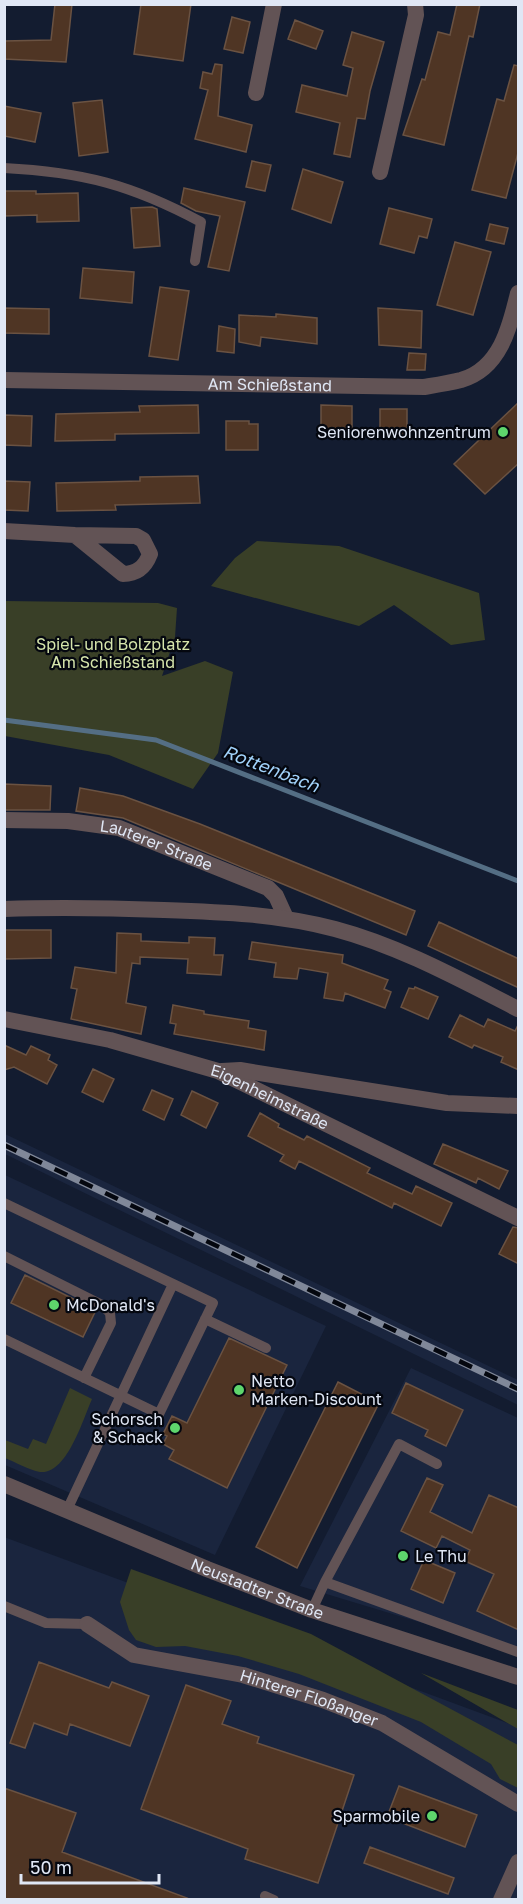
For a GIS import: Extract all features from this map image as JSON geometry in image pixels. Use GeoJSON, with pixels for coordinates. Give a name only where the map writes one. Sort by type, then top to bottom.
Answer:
{"type":"FeatureCollection","features":[{"type":"Feature","properties":{"kind":"street"},"geometry":{"type":"LineString","coordinates":[[256,93],[274,4]]}},
{"type":"Feature","properties":{"kind":"street"},"geometry":{"type":"LineString","coordinates":[[380,172],[416,15],[415,4]]}},
{"type":"Feature","properties":{"kind":"street","name":"Am Schießstand"},"geometry":{"type":"LineString","coordinates":[[4,380],[424,387],[462,380],[482,369],[494,358],[514,329],[519,293]]}},
{"type":"Feature","properties":{"kind":"street"},"geometry":{"type":"LineString","coordinates":[[4,531],[75,536]]}},
{"type":"Feature","properties":{"kind":"street","name":"Lauterer Straße"},"geometry":{"type":"LineString","coordinates":[[4,819],[68,821],[119,828],[268,888],[276,896],[286,918]]}},
{"type":"Feature","properties":{"kind":"street"},"geometry":{"type":"LineString","coordinates":[[4,909],[235,912],[286,918],[337,930],[393,949],[519,1009]]}},
{"type":"Feature","properties":{"kind":"street","name":"Eigenheimstraße"},"geometry":{"type":"LineString","coordinates":[[4,1019],[110,1040],[218,1071],[519,1218]]}},
{"type":"Feature","properties":{"kind":"street"},"geometry":{"type":"LineString","coordinates":[[218,1071],[240,1071],[447,1103],[519,1106]]}},
{"type":"Feature","properties":{"kind":"street","name":"Neustadter Straße"},"geometry":{"type":"LineString","coordinates":[[4,1484],[207,1569],[312,1610],[519,1677]]}},
{"type":"Feature","properties":{"kind":"street","name":"Hinterer Floßanger"},"geometry":{"type":"LineString","coordinates":[[87,1624],[134,1655],[243,1675],[323,1700],[382,1724],[519,1804]]}},
{"type":"Feature","properties":{"kind":"street"},"geometry":{"type":"LineString","coordinates":[[501,1899],[519,1862]]}},
{"type":"Feature","properties":{"kind":"lane"},"geometry":{"type":"LineString","coordinates":[[4,168],[81,175],[122,186],[166,203],[201,222],[195,261]]}},
{"type":"Feature","properties":{"kind":"lane"},"geometry":{"type":"LineString","coordinates":[[4,1203],[213,1303],[159,1414],[4,1339]]}},
{"type":"Feature","properties":{"kind":"lane"},"geometry":{"type":"LineString","coordinates":[[4,1256],[102,1305],[110,1313],[111,1323],[84,1378]]}},
{"type":"Feature","properties":{"kind":"lane"},"geometry":{"type":"LineString","coordinates":[[67,1510],[173,1284]]}},
{"type":"Feature","properties":{"kind":"lane"},"geometry":{"type":"LineString","coordinates":[[205,1319],[266,1348]]}},
{"type":"Feature","properties":{"kind":"lane"},"geometry":{"type":"LineString","coordinates":[[312,1610],[399,1444],[437,1464]]}},
{"type":"Feature","properties":{"kind":"lane"},"geometry":{"type":"LineString","coordinates":[[325,1582],[519,1652]]}},
{"type":"Feature","properties":{"kind":"lane"},"geometry":{"type":"LineString","coordinates":[[4,1606],[46,1623],[87,1624]]}},
{"type":"Feature","properties":{"kind":"shaded area"},"geometry":{"type":"Polygon","coordinates":[[[5,1134],[518,1380],[518,1405],[5,1154],[5,1134]]]}},
{"type":"Feature","properties":{"kind":"shaded area"},"geometry":{"type":"Polygon","coordinates":[[[5,1175],[326,1326],[215,1555],[5,1465],[5,1175]]]}},
{"type":"Feature","properties":{"kind":"shaded area"},"geometry":{"type":"Polygon","coordinates":[[[411,1368],[518,1418],[518,1652],[300,1586],[411,1368]]]}},
{"type":"Feature","properties":{"kind":"shaded area"},"geometry":{"type":"Polygon","coordinates":[[[4,1537],[518,1727],[518,1899],[5,1899],[4,1537]]]}},
{"type":"Feature","properties":{"kind":"green space"},"geometry":{"type":"Polygon","coordinates":[[[257,541],[339,546],[479,593],[485,640],[451,645],[394,605],[359,626],[211,586],[235,558],[257,541]]]}},
{"type":"Feature","properties":{"kind":"green space","name":"Spiel- und Bolzplatz Am Schießstand"},"geometry":{"type":"Polygon","coordinates":[[[5,601],[158,603],[177,608],[175,637],[162,676],[205,661],[233,672],[218,753],[193,789],[109,755],[5,736],[5,601]]]}},
{"type":"Feature","properties":{"kind":"green space"},"geometry":{"type":"Polygon","coordinates":[[[70,1388],[92,1399],[73,1444],[58,1465],[50,1471],[40,1472],[5,1458],[5,1440],[28,1449],[33,1439],[46,1444],[70,1388]]]}},
{"type":"Feature","properties":{"kind":"green space"},"geometry":{"type":"Polygon","coordinates":[[[131,1569],[311,1634],[518,1745],[518,1788],[500,1779],[491,1764],[421,1722],[299,1674],[238,1656],[185,1646],[156,1647],[136,1640],[129,1630],[120,1602],[131,1569]]]}},
{"type":"Feature","properties":{"kind":"green space"},"geometry":{"type":"Polygon","coordinates":[[[421,1673],[518,1710],[518,1729],[421,1673]]]}},
{"type":"Feature","properties":{"kind":"building"},"geometry":{"type":"Polygon","coordinates":[[[55,4],[72,4],[66,62],[4,59],[4,41],[51,40],[55,4]]]}},
{"type":"Feature","properties":{"kind":"building"},"geometry":{"type":"Polygon","coordinates":[[[141,4],[191,4],[183,61],[134,54],[141,4]]]}},
{"type":"Feature","properties":{"kind":"building"},"geometry":{"type":"Polygon","coordinates":[[[457,4],[480,4],[473,37],[469,36],[444,145],[403,135],[422,79],[425,80],[438,32],[450,35],[457,4]]]}},
{"type":"Feature","properties":{"kind":"building"},"geometry":{"type":"Polygon","coordinates":[[[232,17],[250,22],[243,53],[224,49],[232,17]]]}},
{"type":"Feature","properties":{"kind":"building"},"geometry":{"type":"Polygon","coordinates":[[[295,20],[323,31],[316,49],[288,39],[295,20]]]}},
{"type":"Feature","properties":{"kind":"building"},"geometry":{"type":"Polygon","coordinates":[[[352,32],[384,42],[370,91],[365,119],[357,118],[350,157],[334,154],[340,123],[296,112],[302,85],[347,96],[353,68],[343,65],[352,32]]]}},
{"type":"Feature","properties":{"kind":"building"},"geometry":{"type":"Polygon","coordinates":[[[215,64],[222,65],[218,116],[252,125],[246,152],[195,139],[208,90],[200,88],[203,72],[212,74],[215,64]]]}},
{"type":"Feature","properties":{"kind":"building"},"geometry":{"type":"Polygon","coordinates":[[[514,65],[519,66],[519,149],[506,198],[472,190],[497,99],[504,101],[514,65]]]}},
{"type":"Feature","properties":{"kind":"building"},"geometry":{"type":"Polygon","coordinates":[[[102,100],[108,152],[79,156],[73,103],[102,100]]]}},
{"type":"Feature","properties":{"kind":"building"},"geometry":{"type":"Polygon","coordinates":[[[4,106],[41,113],[35,142],[4,136],[4,106]]]}},
{"type":"Feature","properties":{"kind":"building"},"geometry":{"type":"Polygon","coordinates":[[[252,161],[271,165],[265,191],[246,187],[252,161]]]}},
{"type":"Feature","properties":{"kind":"building"},"geometry":{"type":"Polygon","coordinates":[[[303,169],[343,182],[331,223],[292,209],[303,169]]]}},
{"type":"Feature","properties":{"kind":"building"},"geometry":{"type":"Polygon","coordinates":[[[184,188],[245,202],[229,271],[208,267],[220,216],[196,211],[181,203],[184,188]]]}},
{"type":"Feature","properties":{"kind":"building"},"geometry":{"type":"Polygon","coordinates":[[[4,191],[36,191],[36,194],[78,193],[79,221],[37,222],[37,215],[4,216],[4,191]]]}},
{"type":"Feature","properties":{"kind":"building"},"geometry":{"type":"Polygon","coordinates":[[[152,207],[157,209],[160,246],[134,248],[131,208],[152,207]]]}},
{"type":"Feature","properties":{"kind":"building"},"geometry":{"type":"Polygon","coordinates":[[[389,208],[432,219],[427,238],[419,236],[414,253],[380,244],[389,208]]]}},
{"type":"Feature","properties":{"kind":"building"},"geometry":{"type":"Polygon","coordinates":[[[490,224],[508,228],[504,244],[486,240],[490,224]]]}},
{"type":"Feature","properties":{"kind":"building"},"geometry":{"type":"Polygon","coordinates":[[[455,242],[491,252],[473,315],[437,305],[455,242]]]}},
{"type":"Feature","properties":{"kind":"building"},"geometry":{"type":"Polygon","coordinates":[[[83,268],[134,272],[132,303],[80,298],[83,268]]]}},
{"type":"Feature","properties":{"kind":"building"},"geometry":{"type":"Polygon","coordinates":[[[160,287],[189,291],[178,360],[149,356],[160,287]]]}},
{"type":"Feature","properties":{"kind":"building"},"geometry":{"type":"Polygon","coordinates":[[[4,308],[49,309],[49,334],[4,333],[4,308]]]}},
{"type":"Feature","properties":{"kind":"building"},"geometry":{"type":"Polygon","coordinates":[[[378,308],[422,311],[421,348],[379,345],[378,308]]]}},
{"type":"Feature","properties":{"kind":"building"},"geometry":{"type":"Polygon","coordinates":[[[276,314],[317,318],[317,344],[261,337],[260,346],[239,342],[239,315],[276,317],[276,314]]]}},
{"type":"Feature","properties":{"kind":"building"},"geometry":{"type":"Polygon","coordinates":[[[219,326],[235,329],[234,353],[217,351],[219,326]]]}},
{"type":"Feature","properties":{"kind":"building"},"geometry":{"type":"Polygon","coordinates":[[[409,353],[426,354],[425,370],[407,370],[409,353]]]}},
{"type":"Feature","properties":{"kind":"building","name":"Seniorenwohnzentrum"},"geometry":{"type":"Polygon","coordinates":[[[519,402],[519,463],[485,494],[454,464],[519,402]]]}},
{"type":"Feature","properties":{"kind":"building"},"geometry":{"type":"Polygon","coordinates":[[[198,405],[199,433],[115,434],[115,440],[55,441],[56,414],[140,412],[139,406],[198,405]]]}},
{"type":"Feature","properties":{"kind":"building"},"geometry":{"type":"Polygon","coordinates":[[[321,405],[352,406],[352,437],[321,437],[321,405]]]}},
{"type":"Feature","properties":{"kind":"building"},"geometry":{"type":"Polygon","coordinates":[[[380,409],[407,409],[407,437],[380,437],[380,409]]]}},
{"type":"Feature","properties":{"kind":"building"},"geometry":{"type":"Polygon","coordinates":[[[4,415],[32,416],[31,446],[4,445],[4,415]]]}},
{"type":"Feature","properties":{"kind":"building"},"geometry":{"type":"Polygon","coordinates":[[[226,421],[249,421],[249,424],[258,424],[258,450],[226,450],[226,421]]]}},
{"type":"Feature","properties":{"kind":"building"},"geometry":{"type":"Polygon","coordinates":[[[198,476],[200,503],[115,505],[116,510],[57,511],[56,483],[140,481],[140,477],[198,476]]]}},
{"type":"Feature","properties":{"kind":"building"},"geometry":{"type":"Polygon","coordinates":[[[4,481],[30,482],[28,511],[4,510],[4,481]]]}},
{"type":"Feature","properties":{"kind":"building"},"geometry":{"type":"Polygon","coordinates":[[[4,784],[51,786],[50,810],[4,810],[4,784]]]}},
{"type":"Feature","properties":{"kind":"building"},"geometry":{"type":"Polygon","coordinates":[[[80,788],[123,796],[200,824],[415,911],[406,935],[123,818],[76,811],[80,788]]]}},
{"type":"Feature","properties":{"kind":"building"},"geometry":{"type":"Polygon","coordinates":[[[439,922],[519,959],[519,988],[428,946],[439,922]]]}},
{"type":"Feature","properties":{"kind":"building"},"geometry":{"type":"Polygon","coordinates":[[[4,930],[51,930],[51,958],[4,959],[4,930]]]}},
{"type":"Feature","properties":{"kind":"building"},"geometry":{"type":"Polygon","coordinates":[[[117,933],[141,934],[141,941],[189,943],[189,937],[215,938],[214,955],[223,955],[221,975],[187,973],[188,959],[140,957],[140,964],[132,963],[126,1003],[146,1007],[141,1034],[71,1019],[77,989],[71,988],[75,967],[116,973],[117,933]]]}},
{"type":"Feature","properties":{"kind":"building"},"geometry":{"type":"Polygon","coordinates":[[[252,942],[343,955],[342,963],[388,980],[384,989],[391,992],[385,1008],[345,993],[343,1001],[324,998],[328,973],[299,968],[297,979],[274,977],[276,963],[249,959],[252,942]]]}},
{"type":"Feature","properties":{"kind":"building"},"geometry":{"type":"Polygon","coordinates":[[[415,987],[438,997],[428,1019],[401,1007],[409,988],[414,989],[415,987]]]}},
{"type":"Feature","properties":{"kind":"building"},"geometry":{"type":"Polygon","coordinates":[[[173,1005],[204,1011],[204,1014],[249,1021],[248,1028],[266,1031],[264,1050],[174,1034],[176,1024],[170,1023],[173,1005]]]}},
{"type":"Feature","properties":{"kind":"building"},"geometry":{"type":"Polygon","coordinates":[[[460,1015],[484,1027],[488,1019],[515,1031],[519,1023],[519,1070],[501,1062],[503,1057],[474,1045],[472,1048],[449,1037],[460,1015]]]}},
{"type":"Feature","properties":{"kind":"building"},"geometry":{"type":"Polygon","coordinates":[[[4,1045],[26,1055],[31,1046],[50,1055],[48,1060],[57,1065],[47,1084],[14,1067],[4,1070],[4,1045]]]}},
{"type":"Feature","properties":{"kind":"building"},"geometry":{"type":"Polygon","coordinates":[[[93,1069],[114,1079],[103,1102],[82,1092],[93,1069]]]}},
{"type":"Feature","properties":{"kind":"building"},"geometry":{"type":"Polygon","coordinates":[[[152,1090],[173,1099],[164,1120],[143,1110],[152,1090]]]}},
{"type":"Feature","properties":{"kind":"building"},"geometry":{"type":"Polygon","coordinates":[[[192,1091],[218,1103],[206,1128],[181,1115],[192,1091]]]}},
{"type":"Feature","properties":{"kind":"building"},"geometry":{"type":"Polygon","coordinates":[[[260,1113],[279,1124],[278,1127],[304,1140],[307,1136],[370,1168],[367,1173],[412,1194],[416,1186],[452,1203],[441,1226],[394,1203],[392,1208],[299,1161],[295,1169],[280,1161],[284,1155],[248,1136],[260,1113]]]}},
{"type":"Feature","properties":{"kind":"building"},"geometry":{"type":"Polygon","coordinates":[[[443,1144],[508,1171],[499,1189],[478,1178],[476,1183],[434,1164],[443,1144]]]}},
{"type":"Feature","properties":{"kind":"building"},"geometry":{"type":"Polygon","coordinates":[[[513,1227],[519,1228],[519,1264],[499,1254],[513,1227]]]}},
{"type":"Feature","properties":{"kind":"building","name":"McDonald's"},"geometry":{"type":"Polygon","coordinates":[[[25,1275],[96,1310],[83,1337],[11,1303],[25,1275]]]}},
{"type":"Feature","properties":{"kind":"building","name":"Netto Marken-Discount"},"geometry":{"type":"Polygon","coordinates":[[[229,1338],[287,1365],[227,1488],[169,1459],[174,1450],[163,1444],[167,1436],[163,1434],[172,1416],[187,1423],[229,1338]]]}},
{"type":"Feature","properties":{"kind":"building"},"geometry":{"type":"Polygon","coordinates":[[[338,1382],[379,1403],[297,1568],[256,1547],[338,1382]]]}},
{"type":"Feature","properties":{"kind":"building"},"geometry":{"type":"Polygon","coordinates":[[[406,1383],[463,1410],[446,1446],[425,1436],[428,1430],[392,1413],[406,1383]]]}},
{"type":"Feature","properties":{"kind":"building"},"geometry":{"type":"Polygon","coordinates":[[[427,1478],[443,1485],[430,1512],[472,1533],[489,1495],[519,1508],[519,1630],[477,1611],[494,1574],[465,1561],[470,1550],[442,1536],[436,1548],[401,1531],[427,1478]]]}},
{"type":"Feature","properties":{"kind":"building"},"geometry":{"type":"Polygon","coordinates":[[[424,1560],[455,1573],[443,1603],[411,1589],[424,1560]]]}},
{"type":"Feature","properties":{"kind":"building"},"geometry":{"type":"Polygon","coordinates":[[[39,1662],[109,1688],[112,1682],[149,1696],[130,1746],[70,1724],[67,1735],[34,1723],[25,1748],[10,1743],[39,1662]]]}},
{"type":"Feature","properties":{"kind":"building"},"geometry":{"type":"Polygon","coordinates":[[[186,1685],[231,1701],[222,1724],[259,1737],[257,1743],[354,1775],[318,1883],[245,1859],[248,1849],[141,1809],[186,1685]]]}},
{"type":"Feature","properties":{"kind":"building","name":"Sparmobile"},"geometry":{"type":"Polygon","coordinates":[[[399,1786],[477,1815],[465,1847],[387,1817],[399,1786]]]}},
{"type":"Feature","properties":{"kind":"building"},"geometry":{"type":"Polygon","coordinates":[[[4,1788],[76,1813],[62,1852],[187,1898],[4,1899],[4,1788]]]}},
{"type":"Feature","properties":{"kind":"building"},"geometry":{"type":"Polygon","coordinates":[[[370,1847],[454,1878],[448,1894],[364,1863],[370,1847]]]}},
{"type":"Feature","properties":{"kind":"waterway","name":"Rottenbach"},"geometry":{"type":"LineString","coordinates":[[4,720],[156,740],[518,881]]}},
{"type":"Feature","properties":{"kind":"railway"},"geometry":{"type":"LineString","coordinates":[[4,1145],[518,1389]]}},
{"type":"Feature","properties":{"kind":"place","name":"Seniorenwohnzentrum"},"geometry":{"type":"Point","coordinates":[503,432]}},
{"type":"Feature","properties":{"kind":"place","name":"McDonald's"},"geometry":{"type":"Point","coordinates":[54,1305]}},
{"type":"Feature","properties":{"kind":"place","name":"Netto Marken-Discount"},"geometry":{"type":"Point","coordinates":[239,1390]}},
{"type":"Feature","properties":{"kind":"place","name":"Schorsch & Schack"},"geometry":{"type":"Point","coordinates":[175,1428]}},
{"type":"Feature","properties":{"kind":"place","name":"Le Thu"},"geometry":{"type":"Point","coordinates":[403,1556]}},
{"type":"Feature","properties":{"kind":"place","name":"Sparmobile"},"geometry":{"type":"Point","coordinates":[432,1816]}}]}
